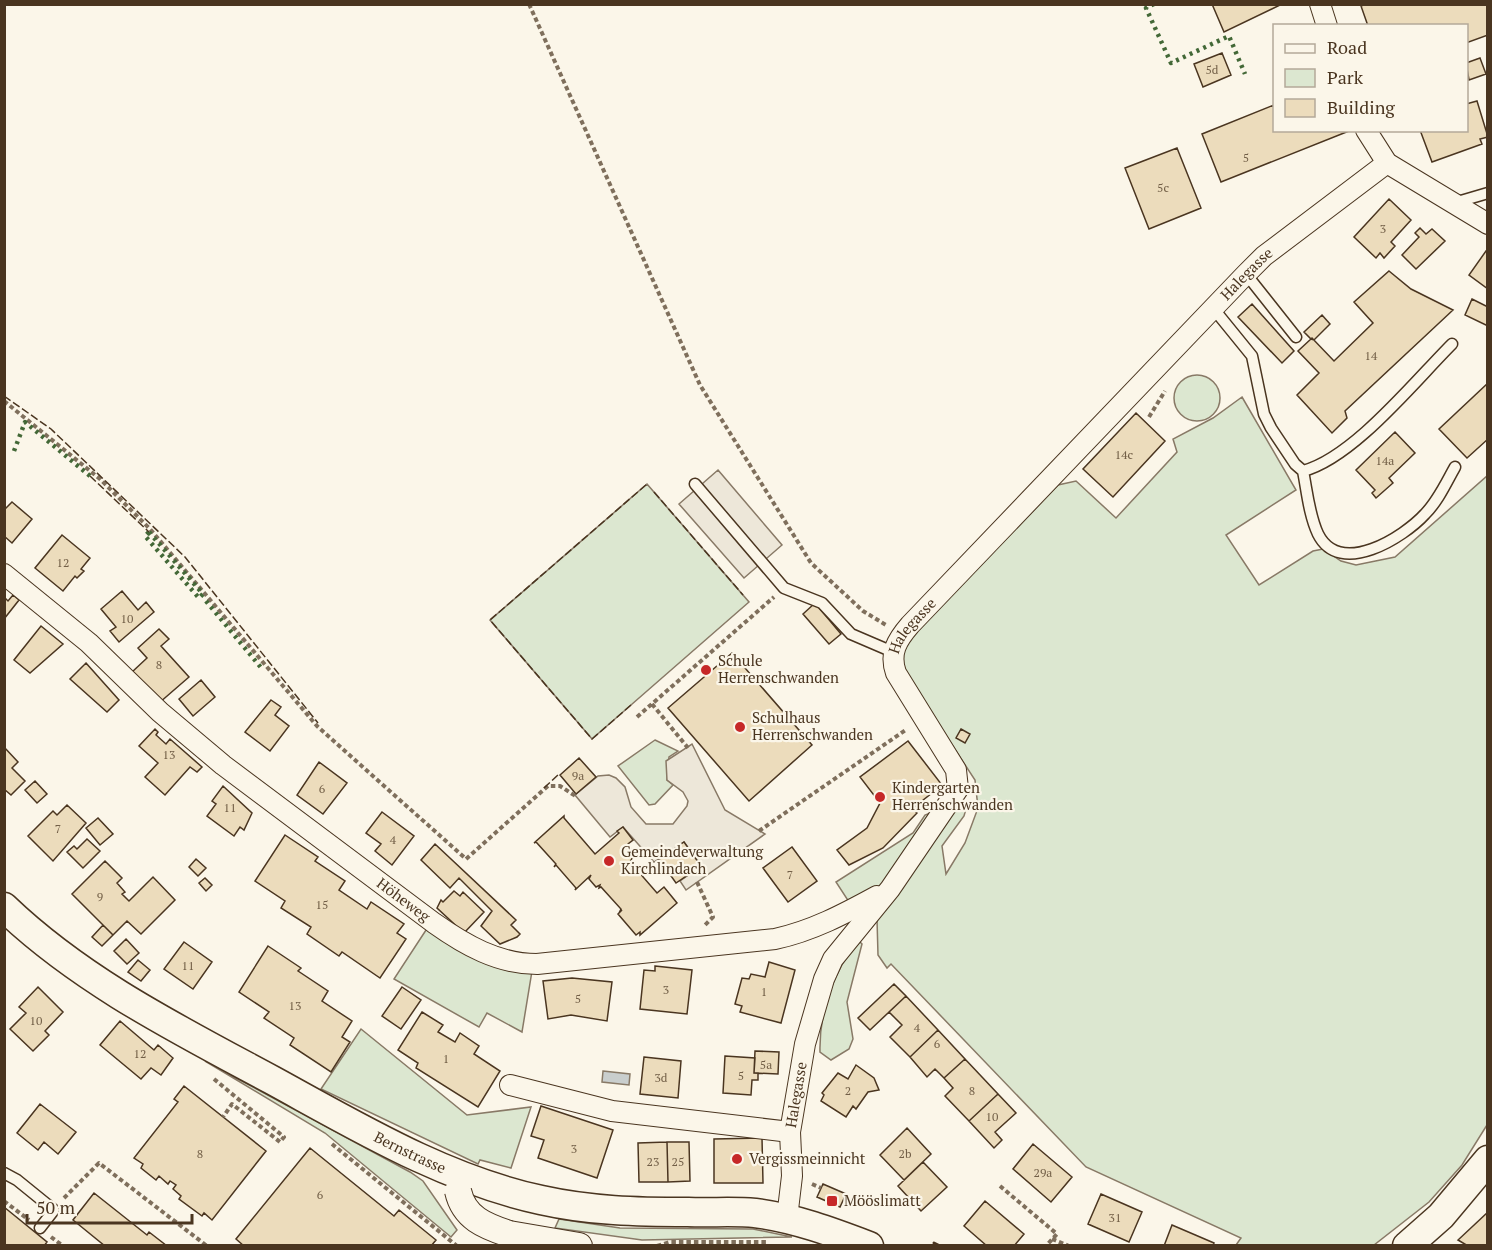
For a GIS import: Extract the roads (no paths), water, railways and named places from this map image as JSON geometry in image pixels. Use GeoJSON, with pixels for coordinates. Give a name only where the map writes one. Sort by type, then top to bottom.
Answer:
{"type":"FeatureCollection","features":[{"type":"Feature","properties":{"kind":"main road","name":"Bernstrasse"},"geometry":{"type":"LineString","coordinates":[[4,907],[65,960],[210,1046],[458,1183],[603,1210],[753,1213],[780,1230],[869,1245]]}},
{"type":"Feature","properties":{"kind":"main road"},"geometry":{"type":"LineString","coordinates":[[1407,1245],[1441,1216],[1481,1173]]}},
{"type":"Feature","properties":{"kind":"street"},"geometry":{"type":"LineString","coordinates":[[1320,4],[1326,24]]}},
{"type":"Feature","properties":{"kind":"street"},"geometry":{"type":"LineString","coordinates":[[1367,132],[1388,164],[1488,224]]}},
{"type":"Feature","properties":{"kind":"street","name":"Halegasse"},"geometry":{"type":"LineString","coordinates":[[780,1230],[792,1176],[790,1132],[806,1044],[824,979],[833,959],[848,937],[890,889],[958,789],[956,770],[896,673],[894,652],[902,634],[1264,256],[1388,164]]}},
{"type":"Feature","properties":{"kind":"street","name":"Höheweg"},"geometry":{"type":"LineString","coordinates":[[4,574],[89,643],[160,712],[223,765],[455,938],[491,955],[515,962],[537,964],[775,939],[804,932],[828,922],[890,889]]}},
{"type":"Feature","properties":{"kind":"street"},"geometry":{"type":"LineString","coordinates":[[510,1085],[612,1111],[790,1132]]}},
{"type":"Feature","properties":{"kind":"street"},"geometry":{"type":"LineString","coordinates":[[458,1183],[469,1215],[489,1228],[509,1234],[579,1245]]}},
{"type":"Feature","properties":{"kind":"lane"},"geometry":{"type":"LineString","coordinates":[[1454,204],[1488,193]]}},
{"type":"Feature","properties":{"kind":"lane"},"geometry":{"type":"LineString","coordinates":[[1246,274],[1296,337]]}},
{"type":"Feature","properties":{"kind":"lane"},"geometry":{"type":"LineString","coordinates":[[1213,308],[1252,356],[1264,414],[1294,464],[1303,471],[1318,535],[1331,547],[1359,553],[1383,545],[1413,525],[1433,504],[1455,467]]}},
{"type":"Feature","properties":{"kind":"lane"},"geometry":{"type":"LineString","coordinates":[[1303,471],[1318,467],[1349,448],[1452,344]]}},
{"type":"Feature","properties":{"kind":"lane"},"geometry":{"type":"LineString","coordinates":[[695,484],[784,588],[822,603],[852,634],[894,652]]}},
{"type":"Feature","properties":{"kind":"lane"},"geometry":{"type":"LineString","coordinates":[[4,1173],[17,1180],[54,1210],[40,1228]]}},
{"type":"Feature","properties":{"kind":"place","name":"Schule Herrenschwanden"},"geometry":{"type":"Point","coordinates":[706,670]}},
{"type":"Feature","properties":{"kind":"place","name":"Schulhaus Herrenschwanden"},"geometry":{"type":"Point","coordinates":[740,727]}},
{"type":"Feature","properties":{"kind":"place","name":"Kindergarten Herrenschwanden"},"geometry":{"type":"Point","coordinates":[880,797]}},
{"type":"Feature","properties":{"kind":"place","name":"Gemeindeverwaltung Kirchlindach"},"geometry":{"type":"Point","coordinates":[609,861]}},
{"type":"Feature","properties":{"kind":"place","name":"Vergissmeinnicht"},"geometry":{"type":"Point","coordinates":[737,1159]}},
{"type":"Feature","properties":{"kind":"place","name":"Mööslimatt"},"geometry":{"type":"Point","coordinates":[832,1201]}}]}
